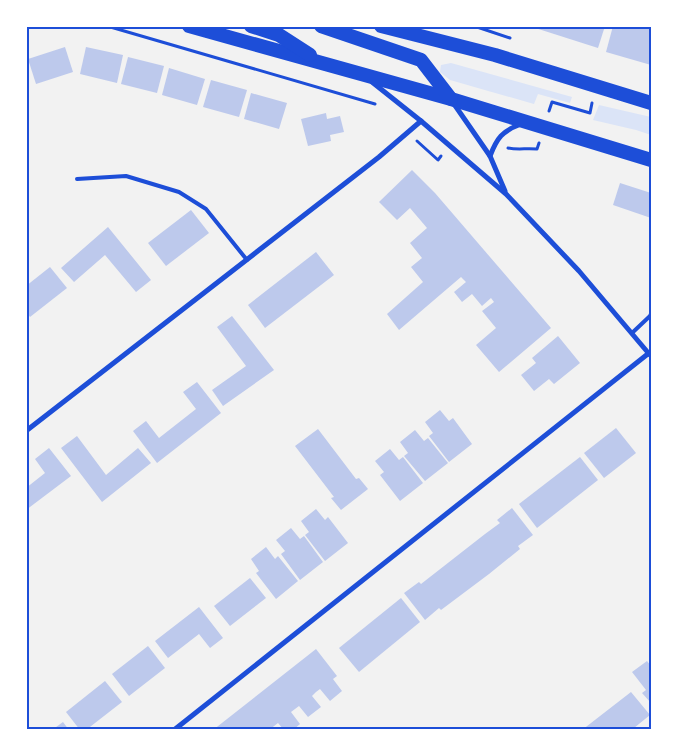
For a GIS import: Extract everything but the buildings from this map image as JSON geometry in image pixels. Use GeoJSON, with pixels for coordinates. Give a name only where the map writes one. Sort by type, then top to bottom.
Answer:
{"type":"FeatureCollection","features":[{"type":"Feature","properties":{"kind":"highway"},"geometry":{"type":"LineString","coordinates":[[189,26],[528,121],[651,160]]}},
{"type":"Feature","properties":{"kind":"highway"},"geometry":{"type":"LineString","coordinates":[[251,26],[279,35],[323,64]]}},
{"type":"Feature","properties":{"kind":"highway"},"geometry":{"type":"LineString","coordinates":[[321,26],[421,60],[451,99]]}},
{"type":"Feature","properties":{"kind":"highway"},"geometry":{"type":"LineString","coordinates":[[381,26],[495,55],[651,103]]}},
{"type":"Feature","properties":{"kind":"street"},"geometry":{"type":"LineString","coordinates":[[174,730],[650,354],[579,271],[506,194],[421,120],[362,74]]}},
{"type":"Feature","properties":{"kind":"street"},"geometry":{"type":"LineString","coordinates":[[451,99],[490,156],[506,194]]}},
{"type":"Feature","properties":{"kind":"street"},"geometry":{"type":"LineString","coordinates":[[26,431],[379,157],[421,120]]}},
{"type":"Feature","properties":{"kind":"street"},"geometry":{"type":"LineString","coordinates":[[490,156],[495,144],[508,129],[528,121]]}},
{"type":"Feature","properties":{"kind":"lane"},"geometry":{"type":"LineString","coordinates":[[77,179],[126,176],[179,192],[206,209],[247,260]]}},
{"type":"Feature","properties":{"kind":"lane"},"geometry":{"type":"LineString","coordinates":[[632,333],[651,314]]}},
{"type":"Feature","properties":{"kind":"path"},"geometry":{"type":"LineString","coordinates":[[107,26],[382,106]]}},
{"type":"Feature","properties":{"kind":"path"},"geometry":{"type":"LineString","coordinates":[[474,26],[511,38]]}},
{"type":"Feature","properties":{"kind":"path"},"geometry":{"type":"LineString","coordinates":[[495,144],[518,150],[526,148],[537,149],[552,102],[590,113],[597,86]]}},
{"type":"Feature","properties":{"kind":"path"},"geometry":{"type":"LineString","coordinates":[[408,132],[438,160],[450,146]]}},
{"type":"Feature","properties":{"kind":"shaded area"},"geometry":{"type":"Polygon","coordinates":[[[451,63],[572,97],[570,103],[538,94],[534,104],[450,80],[440,72],[441,65],[451,63]]]}},
{"type":"Feature","properties":{"kind":"shaded area"},"geometry":{"type":"Polygon","coordinates":[[[599,105],[651,117],[651,135],[593,120],[599,105]]]}}]}
